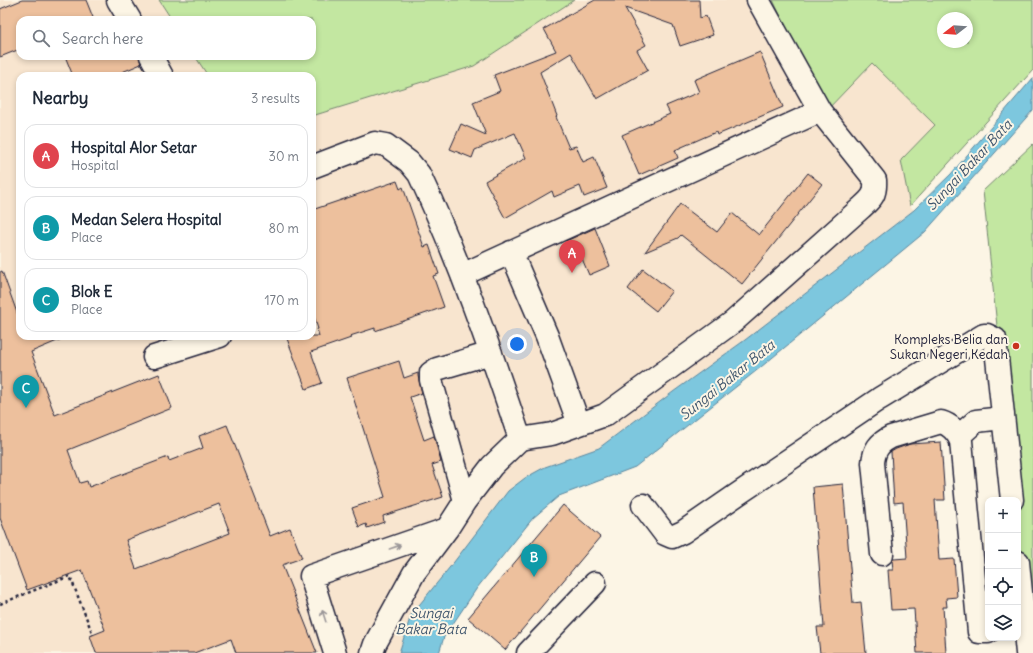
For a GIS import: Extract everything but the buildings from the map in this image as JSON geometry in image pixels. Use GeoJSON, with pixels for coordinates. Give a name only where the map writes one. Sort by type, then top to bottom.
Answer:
{"type":"FeatureCollection","features":[{"type":"Feature","properties":{"kind":"street"},"geometry":{"type":"LineString","coordinates":[[118,0],[128,16]]}},
{"type":"Feature","properties":{"kind":"street"},"geometry":{"type":"LineString","coordinates":[[372,653],[375,644],[414,573],[447,529],[465,501],[492,466],[520,439],[552,434],[605,415],[733,322],[869,201],[875,191],[875,180],[820,111],[758,0]]}},
{"type":"Feature","properties":{"kind":"street"},"geometry":{"type":"LineString","coordinates":[[153,60],[160,72]]}},
{"type":"Feature","properties":{"kind":"street"},"geometry":{"type":"LineString","coordinates":[[462,275],[820,111]]}},
{"type":"Feature","properties":{"kind":"street"},"geometry":{"type":"LineString","coordinates":[[316,165],[375,143],[386,144],[409,162],[419,174],[462,275],[491,353],[520,439]]}},
{"type":"Feature","properties":{"kind":"street"},"geometry":{"type":"LineString","coordinates":[[511,252],[547,336],[579,424]]}},
{"type":"Feature","properties":{"kind":"street"},"geometry":{"type":"LineString","coordinates":[[643,504],[665,534],[672,537],[683,532],[879,399],[984,334],[987,334],[995,339],[1012,497]]}},
{"type":"Feature","properties":{"kind":"street"},"geometry":{"type":"LineString","coordinates":[[154,357],[207,340]]}},
{"type":"Feature","properties":{"kind":"street"},"geometry":{"type":"LineString","coordinates":[[465,501],[431,380],[431,373],[437,369],[491,353]]}},
{"type":"Feature","properties":{"kind":"street"},"geometry":{"type":"LineString","coordinates":[[959,436],[976,421],[1003,418]]}},
{"type":"Feature","properties":{"kind":"street"},"geometry":{"type":"LineString","coordinates":[[882,554],[873,463],[876,450],[885,440],[890,437],[941,422],[951,427],[959,436],[961,441],[978,632],[985,632]]}},
{"type":"Feature","properties":{"kind":"street"},"geometry":{"type":"LineString","coordinates":[[335,653],[311,576],[447,529]]}},
{"type":"Feature","properties":{"kind":"street"},"geometry":{"type":"LineString","coordinates":[[1018,569],[1020,605]]}},
{"type":"Feature","properties":{"kind":"street"},"geometry":{"type":"LineString","coordinates":[[528,653],[595,583]]}},
{"type":"Feature","properties":{"kind":"street"},"geometry":{"type":"LineString","coordinates":[[1021,629],[1028,653]]}},
{"type":"Feature","properties":{"kind":"path"},"geometry":{"type":"LineString","coordinates":[[0,604],[70,576],[93,635]]}},
{"type":"Feature","properties":{"kind":"shaded area"},"geometry":{"type":"Polygon","coordinates":[[[0,0],[159,0],[169,16],[16,16],[16,60],[198,60],[205,72],[16,72],[16,340],[316,340],[316,115],[473,66],[574,0],[773,0],[826,111],[872,63],[935,125],[901,160],[910,206],[914,210],[745,340],[599,448],[545,467],[454,562],[411,615],[399,653],[0,653],[0,0]]]}},
{"type":"Feature","properties":{"kind":"green space"},"geometry":{"type":"Polygon","coordinates":[[[159,0],[574,0],[474,66],[316,115],[316,72],[205,72],[198,60],[316,60],[316,16],[169,16],[159,0]]]}},
{"type":"Feature","properties":{"kind":"green space"},"geometry":{"type":"Polygon","coordinates":[[[773,0],[1033,0],[1033,70],[910,206],[901,160],[935,125],[872,63],[826,111],[773,0]]]}},
{"type":"Feature","properties":{"kind":"green space","name":"Kompleks Belia dan Sukan Negeri Kedah"},"geometry":{"type":"Polygon","coordinates":[[[1033,144],[1033,653],[1030,653],[1021,564],[1021,497],[1015,497],[983,191],[1033,144]]]}},
{"type":"Feature","properties":{"kind":"water","name":"Sungai Bakar Bata"},"geometry":{"type":"Polygon","coordinates":[[[1033,78],[1033,110],[925,232],[761,367],[635,467],[559,496],[533,518],[477,588],[444,637],[439,653],[399,653],[411,615],[454,562],[508,491],[525,478],[545,467],[599,448],[745,340],[914,210],[951,174],[1033,78]]]}},
{"type":"Feature","properties":{"kind":"place","name":"Hospital Alor Setar"},"geometry":{"type":"Point","coordinates":[572,273]}},
{"type":"Feature","properties":{"kind":"place","name":"Kompleks Belia dan Sukan Negeri Kedah"},"geometry":{"type":"Point","coordinates":[1016,346]}},
{"type":"Feature","properties":{"kind":"place","name":"Blok E"},"geometry":{"type":"Point","coordinates":[26,408]}},
{"type":"Feature","properties":{"kind":"place","name":"Medan Selera Hospital"},"geometry":{"type":"Point","coordinates":[534,577]}}]}
